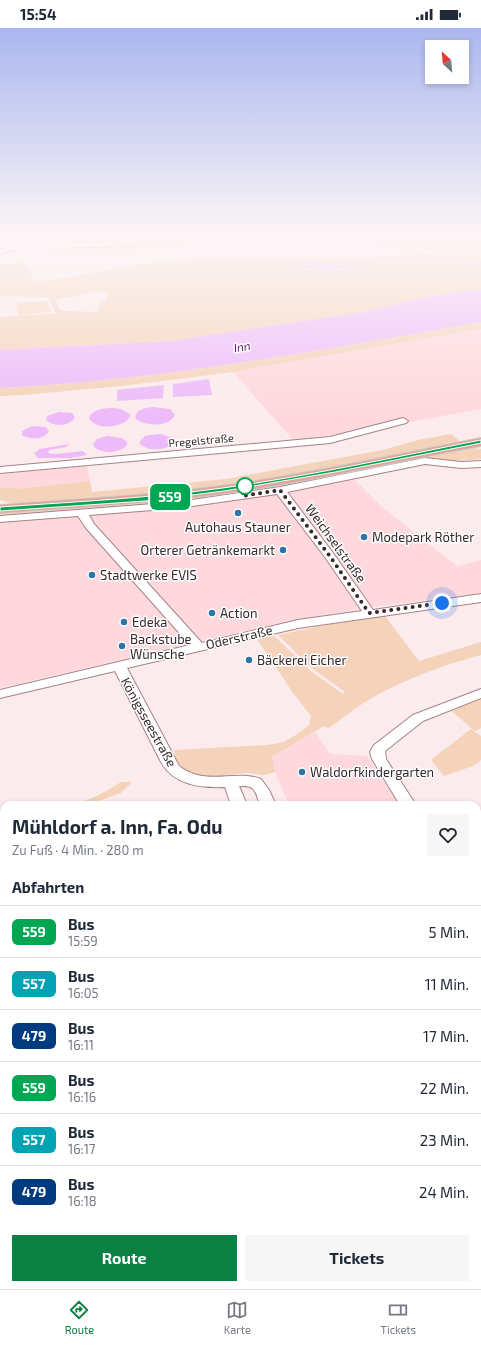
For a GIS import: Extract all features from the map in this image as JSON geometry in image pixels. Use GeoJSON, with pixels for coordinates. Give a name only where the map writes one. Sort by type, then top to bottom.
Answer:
{"type":"FeatureCollection","features":[{"type":"Feature","properties":{"kind":"main road"},"geometry":{"type":"LineString","coordinates":[[0,509],[145,500],[229,489],[481,442]]}},
{"type":"Feature","properties":{"kind":"street","name":"Pregelstraße"},"geometry":{"type":"LineString","coordinates":[[0,470],[330,440],[403,421]]}},
{"type":"Feature","properties":{"kind":"street"},"geometry":{"type":"LineString","coordinates":[[0,519],[178,505],[280,490],[424,461],[460,465],[481,464]]}},
{"type":"Feature","properties":{"kind":"street","name":"Weichselstraße"},"geometry":{"type":"LineString","coordinates":[[280,490],[329,555],[369,613]]}},
{"type":"Feature","properties":{"kind":"street"},"geometry":{"type":"LineString","coordinates":[[82,513],[90,526],[108,547],[198,646]]}},
{"type":"Feature","properties":{"kind":"street","name":"Oderstraße"},"geometry":{"type":"LineString","coordinates":[[0,694],[198,646],[298,624],[481,598]]}},
{"type":"Feature","properties":{"kind":"street","name":"Königsseestraße"},"geometry":{"type":"LineString","coordinates":[[119,666],[174,770],[203,782],[256,781],[260,785],[266,801]]}},
{"type":"Feature","properties":{"kind":"street"},"geometry":{"type":"LineString","coordinates":[[405,801],[379,759],[377,752],[379,748],[418,718],[481,692]]}},
{"type":"Feature","properties":{"kind":"street"},"geometry":{"type":"LineString","coordinates":[[230,782],[237,801]]}},
{"type":"Feature","properties":{"kind":"shaded area"},"geometry":{"type":"Polygon","coordinates":[[[0,296],[76,296],[56,300],[60,310],[97,312],[100,302],[107,299],[107,296],[435,296],[364,312],[170,341],[0,350],[0,317],[56,313],[48,297],[0,296]]]}},
{"type":"Feature","properties":{"kind":"shaded area"},"geometry":{"type":"Polygon","coordinates":[[[47,301],[51,312],[18,315],[16,303],[47,301]]]}},
{"type":"Feature","properties":{"kind":"shaded area"},"geometry":{"type":"Polygon","coordinates":[[[481,322],[481,329],[233,372],[121,386],[0,396],[0,388],[61,384],[181,371],[301,353],[481,322]]]}},
{"type":"Feature","properties":{"kind":"shaded area"},"geometry":{"type":"Polygon","coordinates":[[[481,329],[481,409],[409,422],[341,441],[317,445],[313,440],[295,442],[233,372],[481,329]]]}},
{"type":"Feature","properties":{"kind":"shaded area"},"geometry":{"type":"Polygon","coordinates":[[[451,434],[462,443],[259,482],[162,495],[14,504],[0,500],[0,487],[13,487],[15,489],[90,481],[92,492],[226,479],[383,450],[418,440],[451,434]]]}},
{"type":"Feature","properties":{"kind":"shaded area"},"geometry":{"type":"Polygon","coordinates":[[[474,448],[481,449],[481,459],[453,461],[424,459],[272,488],[208,498],[123,507],[0,516],[0,513],[108,506],[195,497],[474,448]]]}},
{"type":"Feature","properties":{"kind":"shaded area"},"geometry":{"type":"Polygon","coordinates":[[[86,464],[90,481],[14,489],[13,487],[0,487],[0,473],[86,464]]]}},
{"type":"Feature","properties":{"kind":"shaded area"},"geometry":{"type":"Polygon","coordinates":[[[353,478],[381,506],[457,566],[481,560],[481,593],[366,608],[280,623],[0,688],[0,521],[187,506],[282,492],[353,478]]]}},
{"type":"Feature","properties":{"kind":"shaded area"},"geometry":{"type":"Polygon","coordinates":[[[385,616],[419,661],[481,642],[481,655],[450,664],[386,690],[359,706],[329,728],[324,726],[272,757],[275,772],[263,775],[247,773],[212,776],[202,775],[192,773],[177,761],[174,750],[267,745],[284,742],[309,725],[311,716],[293,693],[257,639],[273,635],[312,672],[343,694],[345,692],[313,669],[278,635],[320,626],[385,616]]]}},
{"type":"Feature","properties":{"kind":"shaded area"},"geometry":{"type":"Polygon","coordinates":[[[481,696],[481,728],[475,731],[448,708],[481,696]]]}},
{"type":"Feature","properties":{"kind":"shaded area"},"geometry":{"type":"Polygon","coordinates":[[[471,729],[481,736],[481,760],[473,766],[444,776],[431,760],[471,729]]]}},
{"type":"Feature","properties":{"kind":"shaded area"},"geometry":{"type":"Polygon","coordinates":[[[315,732],[330,754],[367,756],[396,801],[287,801],[275,772],[272,757],[315,732]]]}},
{"type":"Feature","properties":{"kind":"shaded area"},"geometry":{"type":"Polygon","coordinates":[[[121,782],[132,782],[121,793],[98,801],[83,801],[94,797],[121,782]]]}},
{"type":"Feature","properties":{"kind":"water","name":"Inn"},"geometry":{"type":"Polygon","coordinates":[[[481,296],[481,322],[301,353],[181,371],[61,384],[0,388],[0,350],[170,341],[364,312],[427,297],[481,296]]]}},
{"type":"Feature","properties":{"kind":"water"},"geometry":{"type":"Polygon","coordinates":[[[209,379],[212,395],[173,397],[173,384],[209,379]]]}},
{"type":"Feature","properties":{"kind":"water"},"geometry":{"type":"Polygon","coordinates":[[[164,385],[163,398],[117,401],[117,390],[164,385]]]}},
{"type":"Feature","properties":{"kind":"water"},"geometry":{"type":"Polygon","coordinates":[[[152,407],[170,409],[175,415],[168,422],[162,424],[145,423],[136,419],[135,416],[140,410],[152,407]]]}},
{"type":"Feature","properties":{"kind":"water"},"geometry":{"type":"Polygon","coordinates":[[[114,408],[121,409],[130,414],[130,417],[126,421],[116,426],[97,425],[89,418],[96,411],[114,408]]]}},
{"type":"Feature","properties":{"kind":"water"},"geometry":{"type":"Polygon","coordinates":[[[59,412],[72,413],[75,417],[69,423],[61,425],[53,424],[46,420],[47,416],[59,412]]]}},
{"type":"Feature","properties":{"kind":"water"},"geometry":{"type":"Polygon","coordinates":[[[32,426],[46,427],[49,431],[40,438],[29,438],[22,435],[22,431],[32,426]]]}},
{"type":"Feature","properties":{"kind":"water"},"geometry":{"type":"Polygon","coordinates":[[[162,434],[174,439],[172,445],[165,448],[152,449],[144,447],[140,444],[140,441],[145,436],[162,434]]]}},
{"type":"Feature","properties":{"kind":"water"},"geometry":{"type":"Polygon","coordinates":[[[107,436],[122,438],[127,442],[127,445],[120,450],[111,452],[102,451],[94,447],[93,444],[97,439],[107,436]]]}},
{"type":"Feature","properties":{"kind":"water"},"geometry":{"type":"Polygon","coordinates":[[[69,444],[66,447],[50,450],[47,453],[56,454],[83,451],[87,455],[71,458],[38,458],[34,453],[40,449],[69,444]]]}},
{"type":"Feature","properties":{"kind":"bus line","name":"559"},"geometry":{"type":"LineString","coordinates":[[0,509],[145,500],[224,490],[481,442]]}},
{"type":"Feature","properties":{"kind":"place","name":"Autohaus Stauner"},"geometry":{"type":"Point","coordinates":[238,513]}},
{"type":"Feature","properties":{"kind":"place","name":"Modepark Röther"},"geometry":{"type":"Point","coordinates":[364,537]}},
{"type":"Feature","properties":{"kind":"place","name":"Orterer Getränkemarkt"},"geometry":{"type":"Point","coordinates":[283,550]}},
{"type":"Feature","properties":{"kind":"place","name":"Stadtwerke EVIS"},"geometry":{"type":"Point","coordinates":[92,575]}},
{"type":"Feature","properties":{"kind":"place","name":"Action"},"geometry":{"type":"Point","coordinates":[212,613]}},
{"type":"Feature","properties":{"kind":"place","name":"Edeka"},"geometry":{"type":"Point","coordinates":[124,622]}},
{"type":"Feature","properties":{"kind":"place","name":"Backstube Wünsche"},"geometry":{"type":"Point","coordinates":[122,646]}},
{"type":"Feature","properties":{"kind":"place","name":"Bäckerei Eicher"},"geometry":{"type":"Point","coordinates":[249,660]}},
{"type":"Feature","properties":{"kind":"place","name":"Waldorfkindergarten"},"geometry":{"type":"Point","coordinates":[302,772]}},
{"type":"Feature","properties":{"kind":"route"},"geometry":{"type":"LineString","coordinates":[[245,486],[242,496],[280,490],[329,555],[369,613],[442,603]]}}]}
